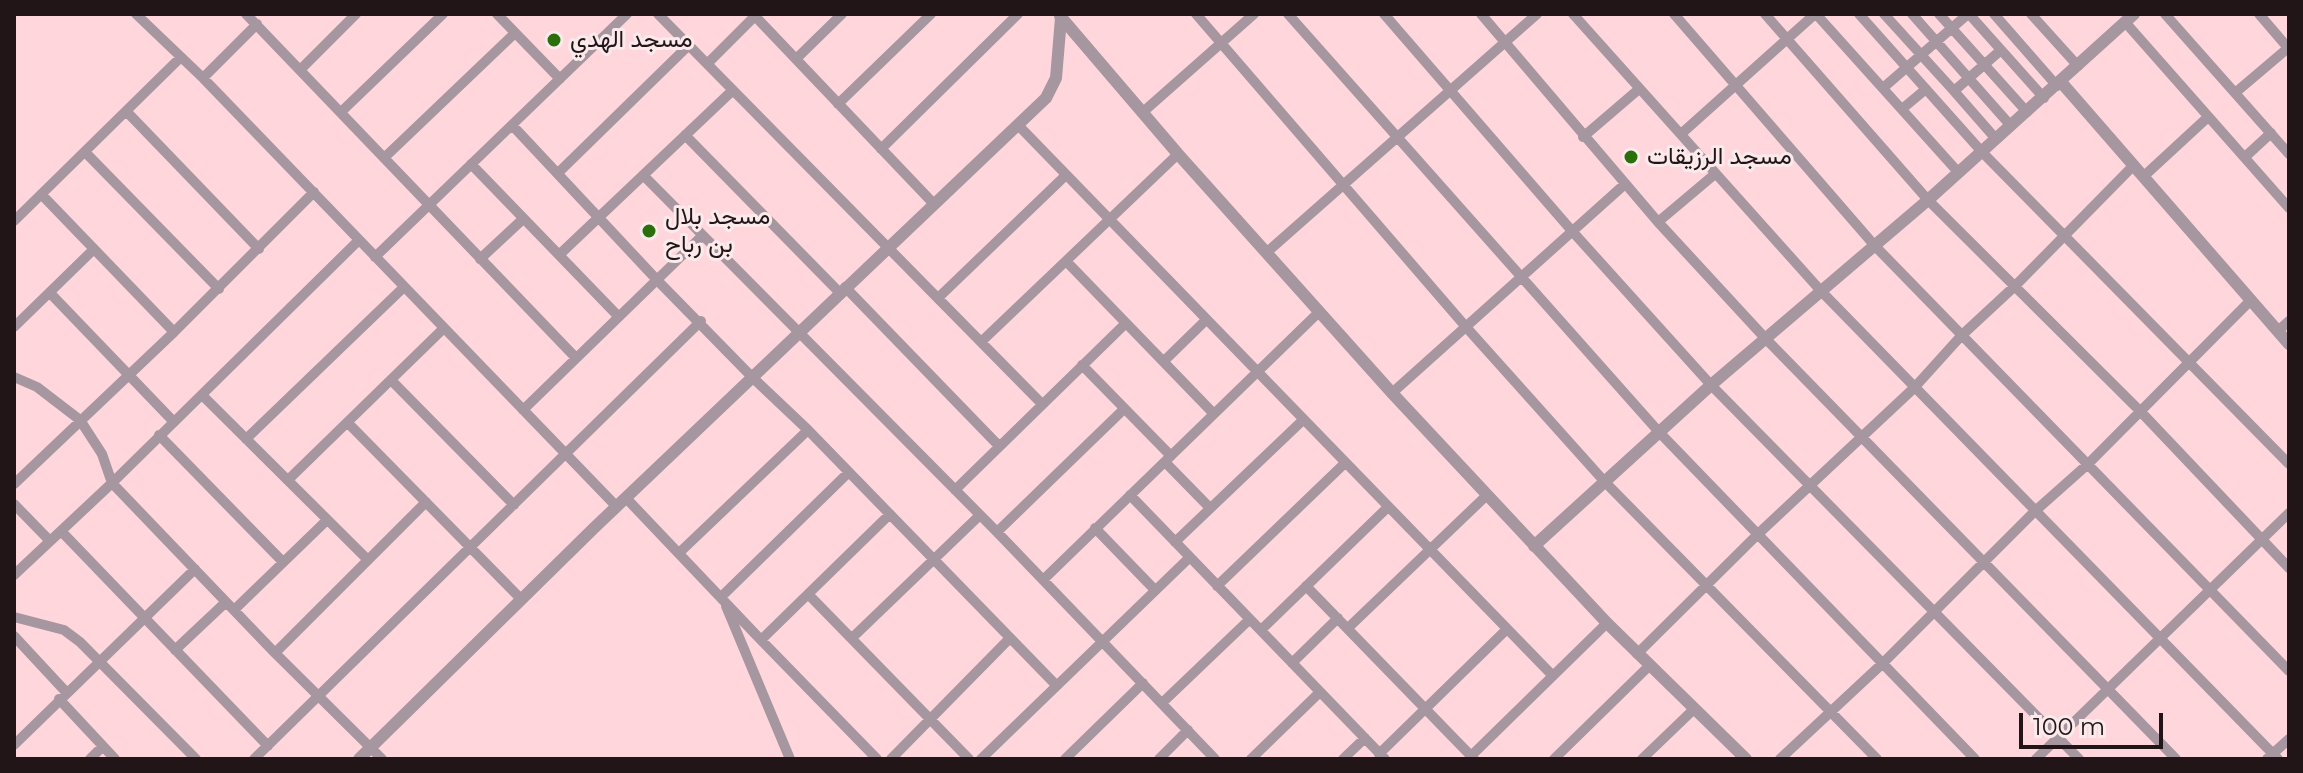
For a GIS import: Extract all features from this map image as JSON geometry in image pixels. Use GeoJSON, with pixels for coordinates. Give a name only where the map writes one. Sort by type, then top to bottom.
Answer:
{"type":"FeatureCollection","features":[{"type":"Feature","properties":{"kind":"street"},"geometry":{"type":"LineString","coordinates":[[136,14],[203,78],[566,454],[679,553],[877,759]]}},
{"type":"Feature","properties":{"kind":"street"},"geometry":{"type":"LineString","coordinates":[[300,70],[356,14]]}},
{"type":"Feature","properties":{"kind":"street"},"geometry":{"type":"LineString","coordinates":[[341,112],[443,14]]}},
{"type":"Feature","properties":{"kind":"street"},"geometry":{"type":"LineString","coordinates":[[497,14],[560,79]]}},
{"type":"Feature","properties":{"kind":"street"},"geometry":{"type":"LineString","coordinates":[[375,257],[627,14]]}},
{"type":"Feature","properties":{"kind":"street"},"geometry":{"type":"LineString","coordinates":[[658,14],[1042,404]]}},
{"type":"Feature","properties":{"kind":"street"},"geometry":{"type":"LineString","coordinates":[[796,59],[842,14]]}},
{"type":"Feature","properties":{"kind":"street"},"geometry":{"type":"LineString","coordinates":[[838,104],[931,14]]}},
{"type":"Feature","properties":{"kind":"street"},"geometry":{"type":"LineString","coordinates":[[881,149],[1018,14]]}},
{"type":"Feature","properties":{"kind":"street"},"geometry":{"type":"LineString","coordinates":[[1196,14],[1466,327],[1604,481],[1877,759]]}},
{"type":"Feature","properties":{"kind":"street"},"geometry":{"type":"LineString","coordinates":[[1143,112],[1254,14]]}},
{"type":"Feature","properties":{"kind":"street"},"geometry":{"type":"LineString","coordinates":[[1288,14],[1659,432],[1975,759]]}},
{"type":"Feature","properties":{"kind":"street"},"geometry":{"type":"LineString","coordinates":[[1384,14],[1572,231],[1711,385],[2079,759]]}},
{"type":"Feature","properties":{"kind":"street"},"geometry":{"type":"LineString","coordinates":[[1481,14],[1583,137],[1765,338],[2176,759]]}},
{"type":"Feature","properties":{"kind":"street"},"geometry":{"type":"LineString","coordinates":[[1266,253],[1537,14]]}},
{"type":"Feature","properties":{"kind":"street"},"geometry":{"type":"LineString","coordinates":[[1573,14],[1821,291],[2273,757],[2289,739]]}},
{"type":"Feature","properties":{"kind":"street"},"geometry":{"type":"LineString","coordinates":[[1674,14],[1875,246],[2289,671]]}},
{"type":"Feature","properties":{"kind":"street"},"geometry":{"type":"LineString","coordinates":[[1765,14],[1928,200],[2141,412],[2289,568]]}},
{"type":"Feature","properties":{"kind":"street"},"geometry":{"type":"LineString","coordinates":[[1859,14],[1982,152],[2289,464]]}},
{"type":"Feature","properties":{"kind":"street"},"geometry":{"type":"LineString","coordinates":[[1884,14],[1996,139]]}},
{"type":"Feature","properties":{"kind":"street"},"geometry":{"type":"LineString","coordinates":[[1912,14],[2011,126]]}},
{"type":"Feature","properties":{"kind":"street"},"geometry":{"type":"LineString","coordinates":[[1939,14],[2027,112]]}},
{"type":"Feature","properties":{"kind":"street"},"geometry":{"type":"LineString","coordinates":[[1883,88],[1969,14],[2044,98]]}},
{"type":"Feature","properties":{"kind":"street"},"geometry":{"type":"LineString","coordinates":[[1994,14],[2143,177],[2289,344]]}},
{"type":"Feature","properties":{"kind":"street"},"geometry":{"type":"LineString","coordinates":[[2031,14],[2078,66]]}},
{"type":"Feature","properties":{"kind":"street"},"geometry":{"type":"LineString","coordinates":[[2165,14],[2289,154]]}},
{"type":"Feature","properties":{"kind":"street"},"geometry":{"type":"LineString","coordinates":[[2235,93],[2289,48],[2259,14]]}},
{"type":"Feature","properties":{"kind":"street"},"geometry":{"type":"LineString","coordinates":[[708,63],[755,15],[933,203]]}},
{"type":"Feature","properties":{"kind":"street"},"geometry":{"type":"LineString","coordinates":[[1060,16],[1178,154],[1392,393],[1607,623],[1746,759]]}},
{"type":"Feature","properties":{"kind":"street"},"geometry":{"type":"LineString","coordinates":[[359,759],[621,502],[1052,90],[1056,78],[1060,16]]}},
{"type":"Feature","properties":{"kind":"street"},"geometry":{"type":"LineString","coordinates":[[1681,134],[1788,40],[1821,16],[1958,172]]}},
{"type":"Feature","properties":{"kind":"street"},"geometry":{"type":"LineString","coordinates":[[203,78],[251,17],[576,358]]}},
{"type":"Feature","properties":{"kind":"street"},"geometry":{"type":"LineString","coordinates":[[1534,546],[1711,385],[2044,98],[2129,18],[2208,117],[2289,208]]}},
{"type":"Feature","properties":{"kind":"street"},"geometry":{"type":"LineString","coordinates":[[384,158],[515,33]]}},
{"type":"Feature","properties":{"kind":"street"},"geometry":{"type":"LineString","coordinates":[[558,173],[689,45]]}},
{"type":"Feature","properties":{"kind":"street"},"geometry":{"type":"LineString","coordinates":[[1954,91],[2001,50]]}},
{"type":"Feature","properties":{"kind":"street"},"geometry":{"type":"LineString","coordinates":[[14,221],[181,57]]}},
{"type":"Feature","properties":{"kind":"street"},"geometry":{"type":"LineString","coordinates":[[1583,137],[1639,89]]}},
{"type":"Feature","properties":{"kind":"street"},"geometry":{"type":"LineString","coordinates":[[1902,109],[1926,89]]}},
{"type":"Feature","properties":{"kind":"street"},"geometry":{"type":"LineString","coordinates":[[559,255],[733,90]]}},
{"type":"Feature","properties":{"kind":"street"},"geometry":{"type":"LineString","coordinates":[[127,112],[259,249]]}},
{"type":"Feature","properties":{"kind":"street"},"geometry":{"type":"LineString","coordinates":[[2143,177],[2208,117]]}},
{"type":"Feature","properties":{"kind":"street"},"geometry":{"type":"LineString","coordinates":[[512,125],[657,280],[701,321],[752,377],[808,430],[1056,685]]}},
{"type":"Feature","properties":{"kind":"street"},"geometry":{"type":"LineString","coordinates":[[1018,125],[1553,676]]}},
{"type":"Feature","properties":{"kind":"street"},"geometry":{"type":"LineString","coordinates":[[2245,157],[2271,133]]}},
{"type":"Feature","properties":{"kind":"street"},"geometry":{"type":"LineString","coordinates":[[685,135],[999,446]]}},
{"type":"Feature","properties":{"kind":"street"},"geometry":{"type":"LineString","coordinates":[[86,153],[219,289]]}},
{"type":"Feature","properties":{"kind":"street"},"geometry":{"type":"LineString","coordinates":[[981,342],[1178,154]]}},
{"type":"Feature","properties":{"kind":"street"},"geometry":{"type":"LineString","coordinates":[[471,164],[618,316]]}},
{"type":"Feature","properties":{"kind":"street"},"geometry":{"type":"LineString","coordinates":[[1637,654],[1758,534],[1914,388],[1961,336],[2133,166]]}},
{"type":"Feature","properties":{"kind":"street"},"geometry":{"type":"LineString","coordinates":[[1658,222],[1715,174]]}},
{"type":"Feature","properties":{"kind":"street"},"geometry":{"type":"LineString","coordinates":[[643,175],[997,532],[1215,759]]}},
{"type":"Feature","properties":{"kind":"street"},"geometry":{"type":"LineString","coordinates":[[938,298],[1066,175]]}},
{"type":"Feature","properties":{"kind":"street"},"geometry":{"type":"LineString","coordinates":[[1392,393],[1625,184]]}},
{"type":"Feature","properties":{"kind":"street"},"geometry":{"type":"LineString","coordinates":[[14,484],[219,289],[314,192]]}},
{"type":"Feature","properties":{"kind":"street"},"geometry":{"type":"LineString","coordinates":[[42,195],[174,332]]}},
{"type":"Feature","properties":{"kind":"street"},"geometry":{"type":"LineString","coordinates":[[480,259],[523,219]]}},
{"type":"Feature","properties":{"kind":"street"},"geometry":{"type":"LineString","coordinates":[[523,410],[702,236]]}},
{"type":"Feature","properties":{"kind":"street"},"geometry":{"type":"LineString","coordinates":[[14,575],[359,240]]}},
{"type":"Feature","properties":{"kind":"street"},"geometry":{"type":"LineString","coordinates":[[14,327],[94,249]]}},
{"type":"Feature","properties":{"kind":"street"},"geometry":{"type":"LineString","coordinates":[[1066,261],[1214,414]]}},
{"type":"Feature","properties":{"kind":"street"},"geometry":{"type":"LineString","coordinates":[[246,439],[404,287]]}},
{"type":"Feature","properties":{"kind":"street"},"geometry":{"type":"LineString","coordinates":[[50,293],[173,421]]}},
{"type":"Feature","properties":{"kind":"street"},"geometry":{"type":"LineString","coordinates":[[1780,759],[1883,663],[2034,512],[2088,464],[2250,301]]}},
{"type":"Feature","properties":{"kind":"street"},"geometry":{"type":"LineString","coordinates":[[1043,580],[1319,312]]}},
{"type":"Feature","properties":{"kind":"street"},"geometry":{"type":"LineString","coordinates":[[1164,361],[1206,320]]}},
{"type":"Feature","properties":{"kind":"street"},"geometry":{"type":"LineString","coordinates":[[254,759],[701,321]]}},
{"type":"Feature","properties":{"kind":"street"},"geometry":{"type":"LineString","coordinates":[[2278,331],[2289,321]]}},
{"type":"Feature","properties":{"kind":"street"},"geometry":{"type":"LineString","coordinates":[[955,490],[1126,323]]}},
{"type":"Feature","properties":{"kind":"street"},"geometry":{"type":"LineString","coordinates":[[289,479],[444,328]]}},
{"type":"Feature","properties":{"kind":"street"},"geometry":{"type":"LineString","coordinates":[[1082,365],[1210,508]]}},
{"type":"Feature","properties":{"kind":"street"},"geometry":{"type":"LineString","coordinates":[[14,377],[37,387],[80,420],[102,454],[112,483],[382,759]]}},
{"type":"Feature","properties":{"kind":"street"},"geometry":{"type":"LineString","coordinates":[[391,380],[514,505]]}},
{"type":"Feature","properties":{"kind":"street"},"geometry":{"type":"LineString","coordinates":[[202,395],[368,560]]}},
{"type":"Feature","properties":{"kind":"street"},"geometry":{"type":"LineString","coordinates":[[997,532],[1124,409]]}},
{"type":"Feature","properties":{"kind":"street"},"geometry":{"type":"LineString","coordinates":[[1175,542],[1303,420]]}},
{"type":"Feature","properties":{"kind":"street"},"geometry":{"type":"LineString","coordinates":[[348,423],[521,599]]}},
{"type":"Feature","properties":{"kind":"street"},"geometry":{"type":"LineString","coordinates":[[679,553],[808,430]]}},
{"type":"Feature","properties":{"kind":"street"},"geometry":{"type":"LineString","coordinates":[[159,435],[283,562]]}},
{"type":"Feature","properties":{"kind":"street"},"geometry":{"type":"LineString","coordinates":[[1217,586],[1345,463]]}},
{"type":"Feature","properties":{"kind":"street"},"geometry":{"type":"LineString","coordinates":[[721,597],[849,472]]}},
{"type":"Feature","properties":{"kind":"street"},"geometry":{"type":"LineString","coordinates":[[1130,495],[1382,756],[1507,629]]}},
{"type":"Feature","properties":{"kind":"street"},"geometry":{"type":"LineString","coordinates":[[1348,628],[1487,495]]}},
{"type":"Feature","properties":{"kind":"street"},"geometry":{"type":"LineString","coordinates":[[275,653],[426,502]]}},
{"type":"Feature","properties":{"kind":"street"},"geometry":{"type":"LineString","coordinates":[[14,504],[50,541]]}},
{"type":"Feature","properties":{"kind":"street"},"geometry":{"type":"LineString","coordinates":[[1261,630],[1388,507]]}},
{"type":"Feature","properties":{"kind":"street"},"geometry":{"type":"LineString","coordinates":[[2036,759],[2289,513]]}},
{"type":"Feature","properties":{"kind":"street"},"geometry":{"type":"LineString","coordinates":[[761,640],[890,514]]}},
{"type":"Feature","properties":{"kind":"street"},"geometry":{"type":"LineString","coordinates":[[852,638],[980,515]]}},
{"type":"Feature","properties":{"kind":"street"},"geometry":{"type":"LineString","coordinates":[[175,650],[283,562],[327,520]]}},
{"type":"Feature","properties":{"kind":"street"},"geometry":{"type":"LineString","coordinates":[[1095,528],[1155,590]]}},
{"type":"Feature","properties":{"kind":"street"},"geometry":{"type":"LineString","coordinates":[[61,531],[268,746]]}},
{"type":"Feature","properties":{"kind":"street"},"geometry":{"type":"LineString","coordinates":[[981,759],[1190,557]]}},
{"type":"Feature","properties":{"kind":"street"},"geometry":{"type":"LineString","coordinates":[[14,745],[195,569]]}},
{"type":"Feature","properties":{"kind":"street"},"geometry":{"type":"LineString","coordinates":[[1306,586],[1473,757],[1607,623]]}},
{"type":"Feature","properties":{"kind":"street"},"geometry":{"type":"LineString","coordinates":[[808,594],[969,759]]}},
{"type":"Feature","properties":{"kind":"street"},"geometry":{"type":"LineString","coordinates":[[721,597],[790,759]]}},
{"type":"Feature","properties":{"kind":"street"},"geometry":{"type":"LineString","coordinates":[[14,617],[64,630],[100,660],[196,759]]}},
{"type":"Feature","properties":{"kind":"street"},"geometry":{"type":"LineString","coordinates":[[1292,663],[1338,618]]}},
{"type":"Feature","properties":{"kind":"street"},"geometry":{"type":"LineString","coordinates":[[1162,703],[1250,619]]}},
{"type":"Feature","properties":{"kind":"street"},"geometry":{"type":"LineString","coordinates":[[14,636],[115,759]]}},
{"type":"Feature","properties":{"kind":"street"},"geometry":{"type":"LineString","coordinates":[[891,759],[1010,638]]}},
{"type":"Feature","properties":{"kind":"street"},"geometry":{"type":"LineString","coordinates":[[1554,759],[1649,666]]}},
{"type":"Feature","properties":{"kind":"street"},"geometry":{"type":"LineString","coordinates":[[1065,759],[1143,683]]}},
{"type":"Feature","properties":{"kind":"street"},"geometry":{"type":"LineString","coordinates":[[1251,759],[1320,692]]}},
{"type":"Feature","properties":{"kind":"street"},"geometry":{"type":"LineString","coordinates":[[1642,759],[1693,710]]}},
{"type":"Feature","properties":{"kind":"street"},"geometry":{"type":"LineString","coordinates":[[1159,759],[1188,730]]}},
{"type":"Feature","properties":{"kind":"street"},"geometry":{"type":"LineString","coordinates":[[1343,759],[1365,738]]}},
{"type":"Feature","properties":{"kind":"street"},"geometry":{"type":"LineString","coordinates":[[90,759],[103,746]]}},
{"type":"Feature","properties":{"kind":"place","name":"مسجد الهدي"},"geometry":{"type":"Point","coordinates":[554,40]}},
{"type":"Feature","properties":{"kind":"place","name":"مسجد الرزيقات"},"geometry":{"type":"Point","coordinates":[1631,157]}},
{"type":"Feature","properties":{"kind":"place","name":"مسجد بلال بن رباح"},"geometry":{"type":"Point","coordinates":[649,231]}}]}
